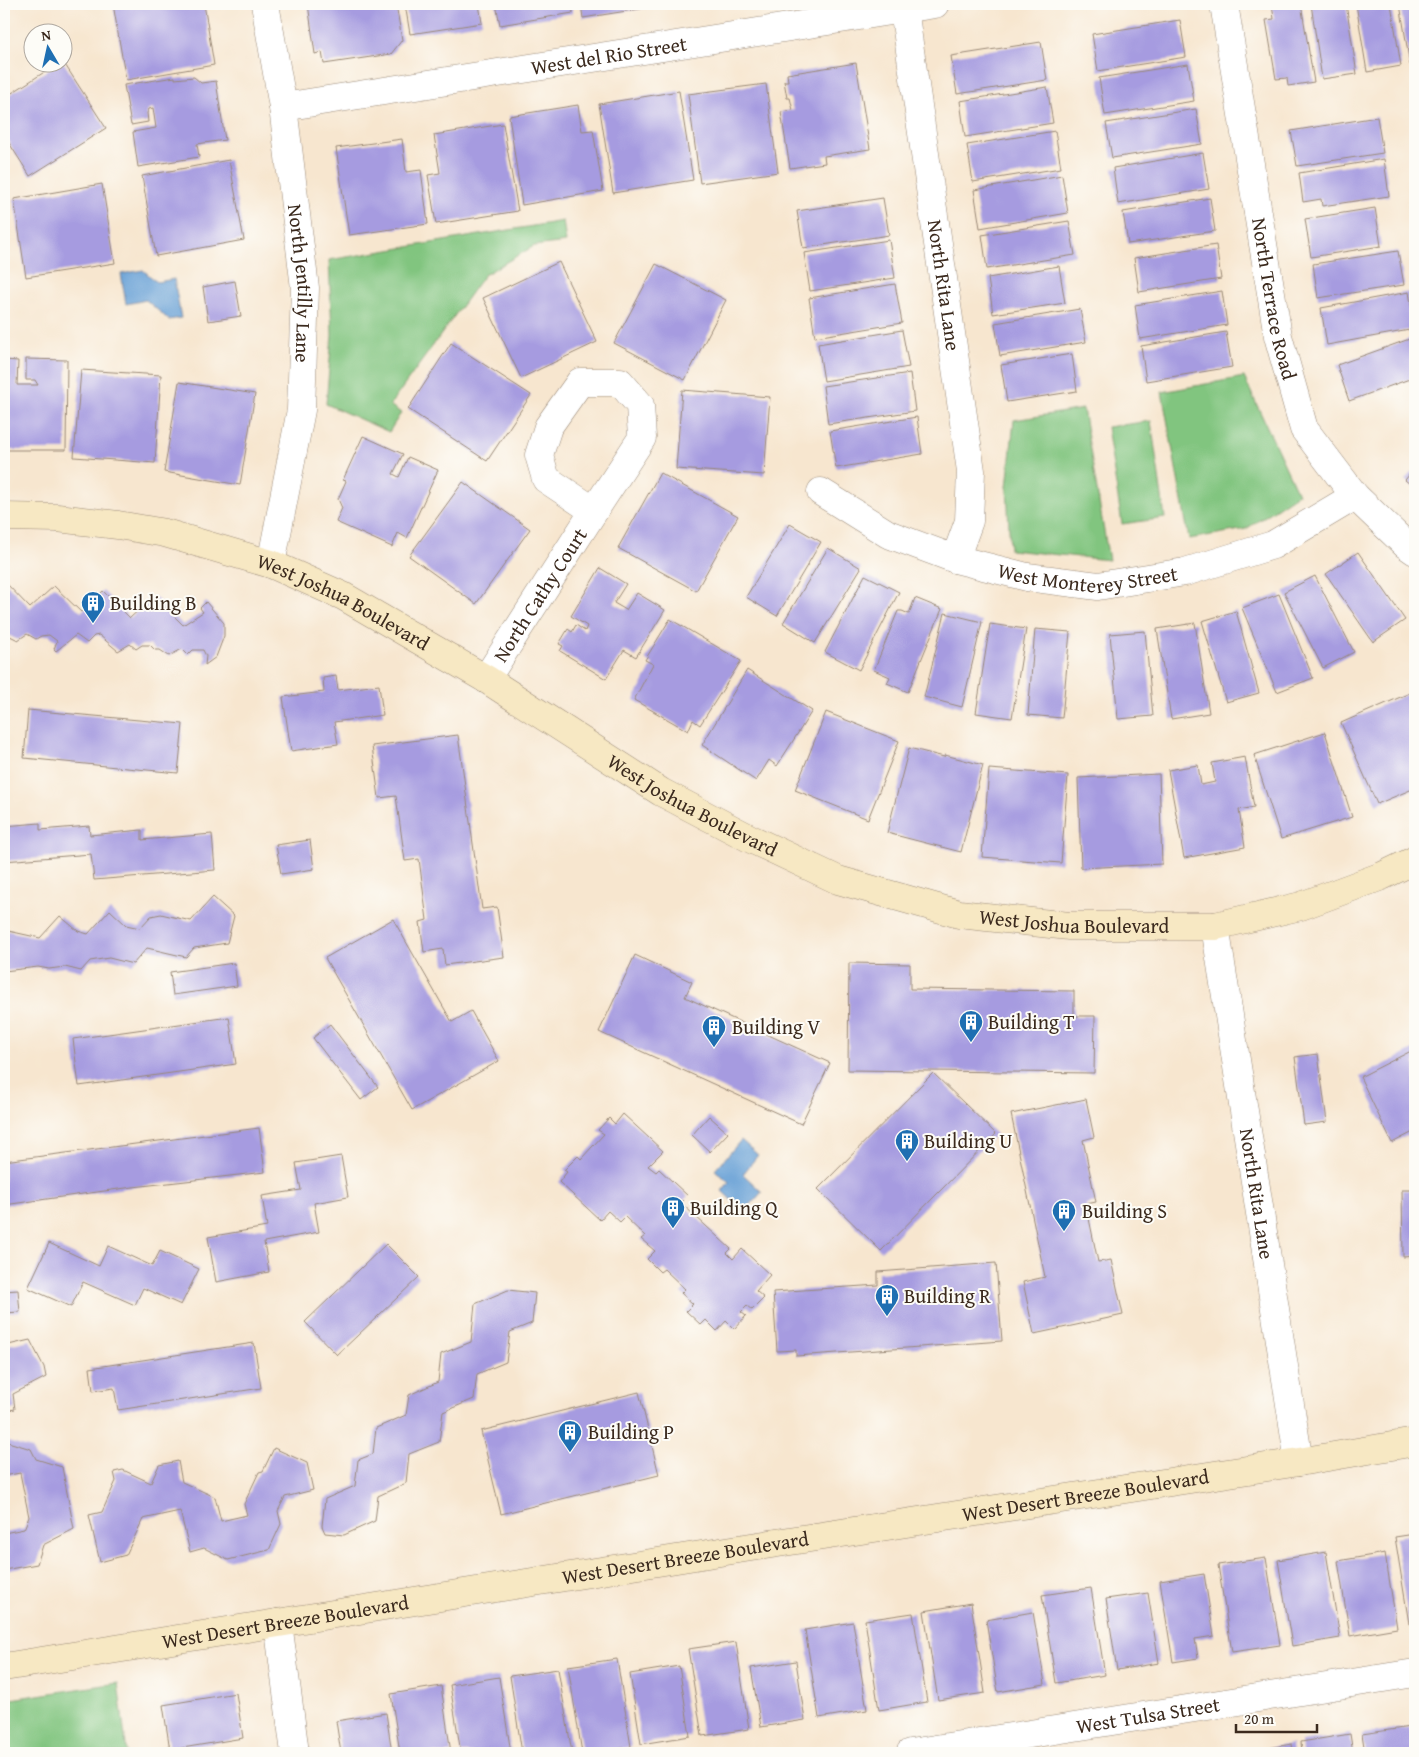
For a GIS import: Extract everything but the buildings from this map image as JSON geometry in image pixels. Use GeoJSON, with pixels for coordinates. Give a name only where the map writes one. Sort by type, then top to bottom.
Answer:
{"type":"FeatureCollection","features":[{"type":"Feature","properties":{"kind":"street","name":"North Jentilly Lane"},"geometry":{"type":"LineString","coordinates":[[266,4],[283,107],[305,288],[301,410],[271,564]]}},
{"type":"Feature","properties":{"kind":"street","name":"West del Rio Street"},"geometry":{"type":"LineString","coordinates":[[283,107],[935,4]]}},
{"type":"Feature","properties":{"kind":"street","name":"North Terrace Road"},"geometry":{"type":"LineString","coordinates":[[1224,4],[1278,336],[1304,429],[1355,496],[1405,544],[1415,551]]}},
{"type":"Feature","properties":{"kind":"street","name":"North Rita Lane"},"geometry":{"type":"LineString","coordinates":[[904,8],[971,471],[969,521],[955,559]]}},
{"type":"Feature","properties":{"kind":"street","name":"North Cathy Court"},"geometry":{"type":"LineString","coordinates":[[486,679],[642,438],[640,406],[620,382],[580,382],[548,427],[539,454],[546,480],[594,511]]}},
{"type":"Feature","properties":{"kind":"street","name":"West Monterey Street"},"geometry":{"type":"LineString","coordinates":[[821,492],[888,534],[955,559],[1027,578],[1098,586],[1185,572],[1274,545],[1355,496]]}},
{"type":"Feature","properties":{"kind":"street","name":"West Joshua Boulevard"},"geometry":{"type":"LineString","coordinates":[[4,517],[57,518],[165,533],[271,564],[343,596],[486,679],[661,792],[748,838],[838,880],[959,914],[1069,926],[1215,926],[1301,906],[1382,876],[1415,860]]}},
{"type":"Feature","properties":{"kind":"street","name":"North Rita Lane"},"geometry":{"type":"LineString","coordinates":[[1215,926],[1299,1462]]}},
{"type":"Feature","properties":{"kind":"street","name":"West Desert Breeze Boulevard"},"geometry":{"type":"LineString","coordinates":[[4,1667],[1415,1442]]}},
{"type":"Feature","properties":{"kind":"street"},"geometry":{"type":"LineString","coordinates":[[278,1623],[295,1753]]}},
{"type":"Feature","properties":{"kind":"street","name":"West Tulsa Street"},"geometry":{"type":"LineString","coordinates":[[910,1753],[1415,1673]]}},
{"type":"Feature","properties":{"kind":"green space"},"geometry":{"type":"Polygon","coordinates":[[[563,221],[566,242],[534,246],[484,275],[390,405],[401,413],[389,432],[326,404],[332,335],[329,260],[563,221]]]}},
{"type":"Feature","properties":{"kind":"green space"},"geometry":{"type":"Polygon","coordinates":[[[1244,377],[1298,494],[1246,529],[1189,539],[1162,392],[1244,377]]]}},
{"type":"Feature","properties":{"kind":"green space"},"geometry":{"type":"Polygon","coordinates":[[[1083,409],[1109,560],[1010,550],[1007,487],[1014,420],[1083,409]]]}},
{"type":"Feature","properties":{"kind":"green space"},"geometry":{"type":"Polygon","coordinates":[[[1151,421],[1165,518],[1122,524],[1107,427],[1151,421]]]}},
{"type":"Feature","properties":{"kind":"green space"},"geometry":{"type":"Polygon","coordinates":[[[118,1683],[127,1753],[4,1753],[4,1700],[118,1683]]]}},
{"type":"Feature","properties":{"kind":"water"},"geometry":{"type":"Polygon","coordinates":[[[143,270],[157,282],[174,279],[181,318],[169,320],[146,300],[126,304],[121,274],[143,270]]]}},
{"type":"Feature","properties":{"kind":"water"},"geometry":{"type":"Polygon","coordinates":[[[741,1140],[758,1155],[743,1174],[762,1192],[744,1212],[722,1191],[729,1182],[715,1170],[741,1140]]]}},
{"type":"Feature","properties":{"kind":"place","name":"Building B"},"geometry":{"type":"Point","coordinates":[93,624]}},
{"type":"Feature","properties":{"kind":"place","name":"Building T"},"geometry":{"type":"Point","coordinates":[971,1043]}},
{"type":"Feature","properties":{"kind":"place","name":"Building V"},"geometry":{"type":"Point","coordinates":[714,1048]}},
{"type":"Feature","properties":{"kind":"place","name":"Building U"},"geometry":{"type":"Point","coordinates":[907,1162]}},
{"type":"Feature","properties":{"kind":"place","name":"Building Q"},"geometry":{"type":"Point","coordinates":[673,1229]}},
{"type":"Feature","properties":{"kind":"place","name":"Building S"},"geometry":{"type":"Point","coordinates":[1064,1232]}},
{"type":"Feature","properties":{"kind":"place","name":"Building R"},"geometry":{"type":"Point","coordinates":[887,1317]}},
{"type":"Feature","properties":{"kind":"place","name":"Building P"},"geometry":{"type":"Point","coordinates":[570,1453]}}]}
